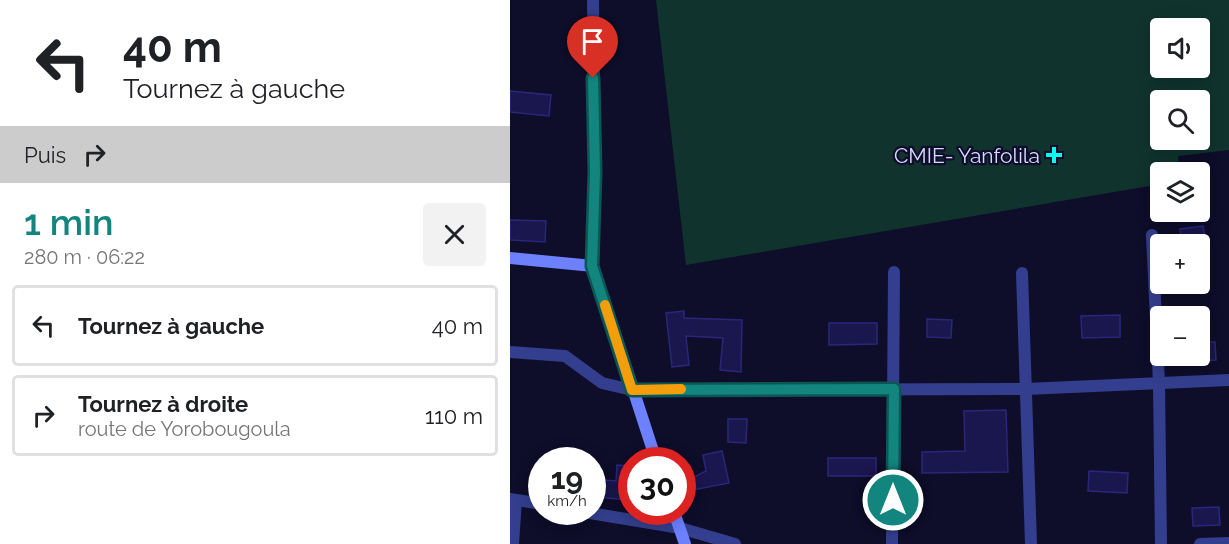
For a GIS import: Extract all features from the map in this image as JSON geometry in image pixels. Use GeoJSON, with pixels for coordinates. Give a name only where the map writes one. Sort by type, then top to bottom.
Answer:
{"type":"FeatureCollection","features":[{"type":"Feature","properties":{"kind":"main road"},"geometry":{"type":"LineString","coordinates":[[510,258],[592,266],[652,447]]}},
{"type":"Feature","properties":{"kind":"main road"},"geometry":{"type":"LineString","coordinates":[[679,525],[685,544]]}},
{"type":"Feature","properties":{"kind":"street"},"geometry":{"type":"LineString","coordinates":[[592,266],[595,172],[593,0]]}},
{"type":"Feature","properties":{"kind":"street"},"geometry":{"type":"LineString","coordinates":[[892,544],[894,272]]}},
{"type":"Feature","properties":{"kind":"street"},"geometry":{"type":"LineString","coordinates":[[1022,273],[1030,544]]}},
{"type":"Feature","properties":{"kind":"street"},"geometry":{"type":"LineString","coordinates":[[1155,294],[1159,383],[1161,544]]}},
{"type":"Feature","properties":{"kind":"street"},"geometry":{"type":"LineString","coordinates":[[510,352],[565,356],[602,383],[632,390],[1026,389],[1229,380]]}},
{"type":"Feature","properties":{"kind":"street"},"geometry":{"type":"LineString","coordinates":[[513,544],[513,500],[528,502]]}},
{"type":"Feature","properties":{"kind":"street"},"geometry":{"type":"LineString","coordinates":[[606,516],[680,528],[735,544]]}},
{"type":"Feature","properties":{"kind":"street"},"geometry":{"type":"LineString","coordinates":[[1200,544],[1229,543]]}},
{"type":"Feature","properties":{"kind":"green space"},"geometry":{"type":"Polygon","coordinates":[[[656,0],[1229,0],[1229,150],[1178,156],[1179,162],[1150,162],[1150,186],[686,265],[656,0]]]}},
{"type":"Feature","properties":{"kind":"building"},"geometry":{"type":"Polygon","coordinates":[[[510,91],[551,95],[549,116],[510,112],[510,91]]]}},
{"type":"Feature","properties":{"kind":"building"},"geometry":{"type":"Polygon","coordinates":[[[510,220],[546,221],[545,242],[510,240],[510,220]]]}},
{"type":"Feature","properties":{"kind":"building"},"geometry":{"type":"Polygon","coordinates":[[[1203,226],[1204,234],[1181,234],[1180,229],[1203,226]]]}},
{"type":"Feature","properties":{"kind":"building"},"geometry":{"type":"Polygon","coordinates":[[[684,311],[684,318],[742,320],[741,372],[720,370],[723,338],[686,336],[689,365],[672,367],[666,313],[684,311]]]}},
{"type":"Feature","properties":{"kind":"building"},"geometry":{"type":"Polygon","coordinates":[[[1120,315],[1120,337],[1082,338],[1081,316],[1120,315]]]}},
{"type":"Feature","properties":{"kind":"building"},"geometry":{"type":"Polygon","coordinates":[[[927,319],[952,320],[951,338],[927,337],[927,319]]]}},
{"type":"Feature","properties":{"kind":"building"},"geometry":{"type":"Polygon","coordinates":[[[829,323],[877,323],[877,344],[829,345],[829,323]]]}},
{"type":"Feature","properties":{"kind":"building"},"geometry":{"type":"Polygon","coordinates":[[[1210,342],[1215,342],[1216,360],[1210,360],[1210,342]]]}},
{"type":"Feature","properties":{"kind":"building"},"geometry":{"type":"Polygon","coordinates":[[[1006,410],[1008,472],[922,473],[922,452],[965,451],[964,411],[1006,410]]]}},
{"type":"Feature","properties":{"kind":"building"},"geometry":{"type":"Polygon","coordinates":[[[728,419],[747,419],[746,443],[728,442],[728,419]]]}},
{"type":"Feature","properties":{"kind":"building"},"geometry":{"type":"Polygon","coordinates":[[[722,451],[729,483],[696,489],[696,476],[706,471],[703,455],[722,451]]]}},
{"type":"Feature","properties":{"kind":"building"},"geometry":{"type":"Polygon","coordinates":[[[828,458],[876,458],[876,476],[828,476],[828,458]]]}},
{"type":"Feature","properties":{"kind":"building"},"geometry":{"type":"Polygon","coordinates":[[[618,465],[618,499],[606,498],[606,480],[616,481],[618,465]]]}},
{"type":"Feature","properties":{"kind":"building"},"geometry":{"type":"Polygon","coordinates":[[[1089,471],[1128,473],[1127,493],[1088,491],[1089,471]]]}},
{"type":"Feature","properties":{"kind":"building"},"geometry":{"type":"Polygon","coordinates":[[[1219,507],[1220,525],[1193,526],[1192,508],[1219,507]]]}},
{"type":"Feature","properties":{"kind":"slow traffic"},"geometry":{"type":"LineString","coordinates":[[605,305],[632,390],[681,389]]}},
{"type":"Feature","properties":{"kind":"place","name":"CMIE- Yanfolila"},"geometry":{"type":"Point","coordinates":[1054,155]}},
{"type":"Feature","properties":{"kind":"route"},"geometry":{"type":"LineString","coordinates":[[593,78],[595,172],[592,266],[632,390],[894,389],[893,500]]}}]}
